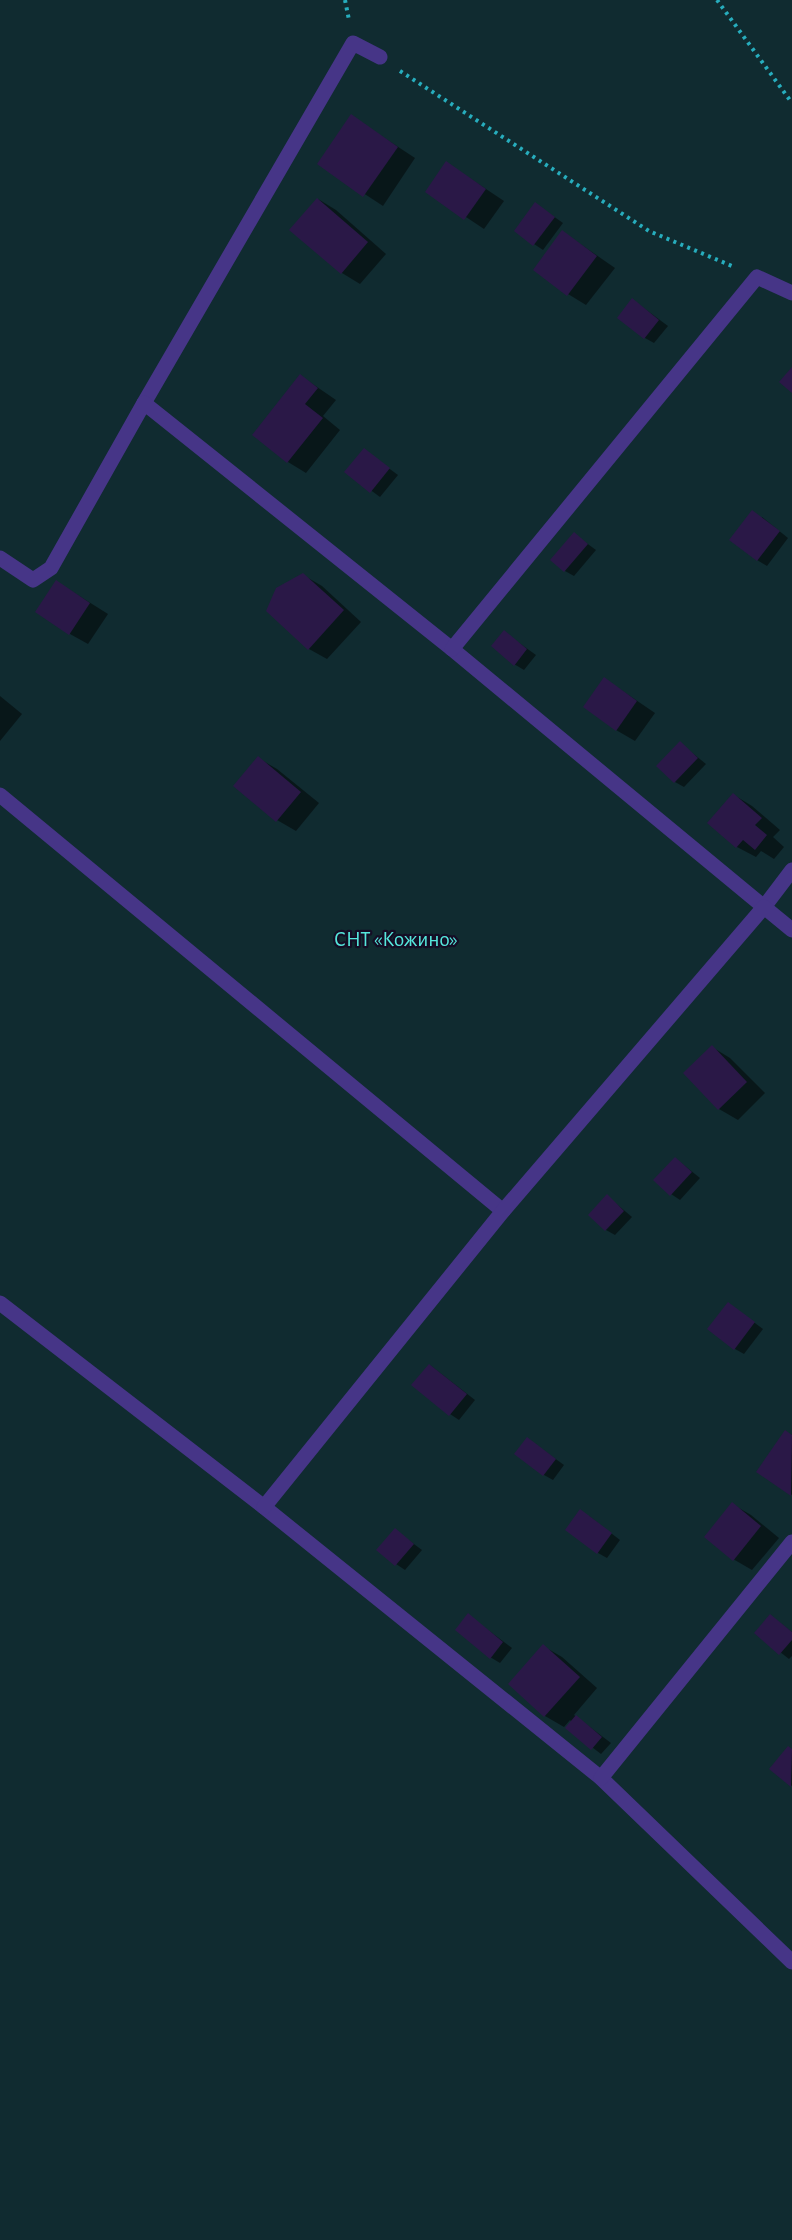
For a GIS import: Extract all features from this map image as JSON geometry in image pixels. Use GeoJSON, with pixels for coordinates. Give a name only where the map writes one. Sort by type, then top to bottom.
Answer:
{"type":"FeatureCollection","features":[{"type":"Feature","properties":{"kind":"lane"},"geometry":{"type":"LineString","coordinates":[[0,558],[33,580],[51,568],[353,43],[380,57]]}},
{"type":"Feature","properties":{"kind":"lane"},"geometry":{"type":"LineString","coordinates":[[452,649],[757,277],[792,293]]}},
{"type":"Feature","properties":{"kind":"lane"},"geometry":{"type":"LineString","coordinates":[[144,403],[452,649],[792,930]]}},
{"type":"Feature","properties":{"kind":"lane"},"geometry":{"type":"LineString","coordinates":[[0,795],[503,1211]]}},
{"type":"Feature","properties":{"kind":"lane"},"geometry":{"type":"LineString","coordinates":[[264,1507],[503,1211],[764,907],[792,870]]}},
{"type":"Feature","properties":{"kind":"lane"},"geometry":{"type":"LineString","coordinates":[[0,1303],[264,1507],[601,1778],[792,1962]]}},
{"type":"Feature","properties":{"kind":"lane"},"geometry":{"type":"LineString","coordinates":[[601,1778],[792,1542]]}},
{"type":"Feature","properties":{"kind":"path"},"geometry":{"type":"LineString","coordinates":[[717,0],[792,103]]}},
{"type":"Feature","properties":{"kind":"path"},"geometry":{"type":"LineString","coordinates":[[380,57],[649,231],[757,277]]}},
{"type":"Feature","properties":{"kind":"green space","name":"СНТ «Кожино»"},"geometry":{"type":"Polygon","coordinates":[[[0,0],[792,0],[792,2240],[0,2240],[0,0]]]}},
{"type":"Feature","properties":{"kind":"building"},"geometry":{"type":"Polygon","coordinates":[[[351,114],[398,147],[363,197],[317,164],[351,114]]]}},
{"type":"Feature","properties":{"kind":"building"},"geometry":{"type":"Polygon","coordinates":[[[446,161],[486,189],[464,220],[425,192],[446,161]]]}},
{"type":"Feature","properties":{"kind":"building"},"geometry":{"type":"Polygon","coordinates":[[[317,198],[368,242],[341,274],[289,230],[317,198]]]}},
{"type":"Feature","properties":{"kind":"building"},"geometry":{"type":"Polygon","coordinates":[[[535,202],[555,217],[533,246],[514,231],[535,202]]]}},
{"type":"Feature","properties":{"kind":"building"},"geometry":{"type":"Polygon","coordinates":[[[562,230],[597,256],[567,296],[533,270],[562,230]]]}},
{"type":"Feature","properties":{"kind":"building"},"geometry":{"type":"Polygon","coordinates":[[[632,298],[659,320],[644,339],[617,318],[632,298]]]}},
{"type":"Feature","properties":{"kind":"building"},"geometry":{"type":"Polygon","coordinates":[[[792,367],[792,393],[779,382],[792,367]]]}},
{"type":"Feature","properties":{"kind":"building"},"geometry":{"type":"Polygon","coordinates":[[[300,374],[318,388],[305,404],[323,418],[287,463],[252,435],[300,374]]]}},
{"type":"Feature","properties":{"kind":"building"},"geometry":{"type":"Polygon","coordinates":[[[364,448],[390,468],[370,493],[344,472],[364,448]]]}},
{"type":"Feature","properties":{"kind":"building"},"geometry":{"type":"Polygon","coordinates":[[[752,510],[780,531],[757,561],[729,540],[752,510]]]}},
{"type":"Feature","properties":{"kind":"building"},"geometry":{"type":"Polygon","coordinates":[[[574,532],[588,544],[564,572],[550,560],[574,532]]]}},
{"type":"Feature","properties":{"kind":"building"},"geometry":{"type":"Polygon","coordinates":[[[303,573],[344,610],[308,650],[266,611],[276,588],[303,573]]]}},
{"type":"Feature","properties":{"kind":"building"},"geometry":{"type":"Polygon","coordinates":[[[56,580],[90,603],[69,635],[35,612],[56,580]]]}},
{"type":"Feature","properties":{"kind":"building"},"geometry":{"type":"Polygon","coordinates":[[[504,630],[527,649],[514,666],[491,646],[504,630]]]}},
{"type":"Feature","properties":{"kind":"building"},"geometry":{"type":"Polygon","coordinates":[[[604,677],[637,701],[616,731],[583,707],[604,677]]]}},
{"type":"Feature","properties":{"kind":"building"},"geometry":{"type":"Polygon","coordinates":[[[680,741],[698,758],[674,783],[656,766],[680,741]]]}},
{"type":"Feature","properties":{"kind":"building"},"geometry":{"type":"Polygon","coordinates":[[[258,756],[301,792],[276,822],[233,786],[258,756]]]}},
{"type":"Feature","properties":{"kind":"building"},"geometry":{"type":"Polygon","coordinates":[[[733,793],[762,818],[755,825],[767,835],[755,850],[743,840],[736,848],[707,823],[733,793]]]}},
{"type":"Feature","properties":{"kind":"building"},"geometry":{"type":"Polygon","coordinates":[[[712,1045],[747,1082],[718,1110],[683,1073],[712,1045]]]}},
{"type":"Feature","properties":{"kind":"building"},"geometry":{"type":"Polygon","coordinates":[[[675,1157],[692,1172],[670,1196],[653,1180],[675,1157]]]}},
{"type":"Feature","properties":{"kind":"building"},"geometry":{"type":"Polygon","coordinates":[[[607,1194],[624,1211],[605,1231],[588,1215],[607,1194]]]}},
{"type":"Feature","properties":{"kind":"building"},"geometry":{"type":"Polygon","coordinates":[[[728,1302],[755,1322],[734,1350],[707,1329],[728,1302]]]}},
{"type":"Feature","properties":{"kind":"building"},"geometry":{"type":"Polygon","coordinates":[[[429,1364],[467,1394],[449,1416],[411,1385],[429,1364]]]}},
{"type":"Feature","properties":{"kind":"building"},"geometry":{"type":"Polygon","coordinates":[[[785,1430],[792,1435],[791,1496],[756,1472],[785,1430]]]}},
{"type":"Feature","properties":{"kind":"building"},"geometry":{"type":"Polygon","coordinates":[[[527,1437],[556,1459],[543,1476],[514,1454],[527,1437]]]}},
{"type":"Feature","properties":{"kind":"building"},"geometry":{"type":"Polygon","coordinates":[[[732,1502],[761,1526],[733,1561],[704,1537],[732,1502]]]}},
{"type":"Feature","properties":{"kind":"building"},"geometry":{"type":"Polygon","coordinates":[[[580,1509],[612,1533],[597,1554],[565,1530],[580,1509]]]}},
{"type":"Feature","properties":{"kind":"building"},"geometry":{"type":"Polygon","coordinates":[[[395,1528],[414,1544],[395,1566],[376,1550],[395,1528]]]}},
{"type":"Feature","properties":{"kind":"building"},"geometry":{"type":"Polygon","coordinates":[[[468,1613],[503,1642],[490,1659],[455,1630],[468,1613]]]}},
{"type":"Feature","properties":{"kind":"building"},"geometry":{"type":"Polygon","coordinates":[[[770,1614],[792,1632],[792,1640],[779,1655],[754,1633],[770,1614]]]}},
{"type":"Feature","properties":{"kind":"building"},"geometry":{"type":"Polygon","coordinates":[[[543,1644],[580,1677],[544,1717],[508,1684],[543,1644]]]}},
{"type":"Feature","properties":{"kind":"building"},"geometry":{"type":"Polygon","coordinates":[[[576,1715],[602,1737],[591,1750],[565,1728],[576,1715]]]}},
{"type":"Feature","properties":{"kind":"building"},"geometry":{"type":"Polygon","coordinates":[[[788,1746],[792,1749],[791,1787],[769,1769],[788,1746]]]}}]}
